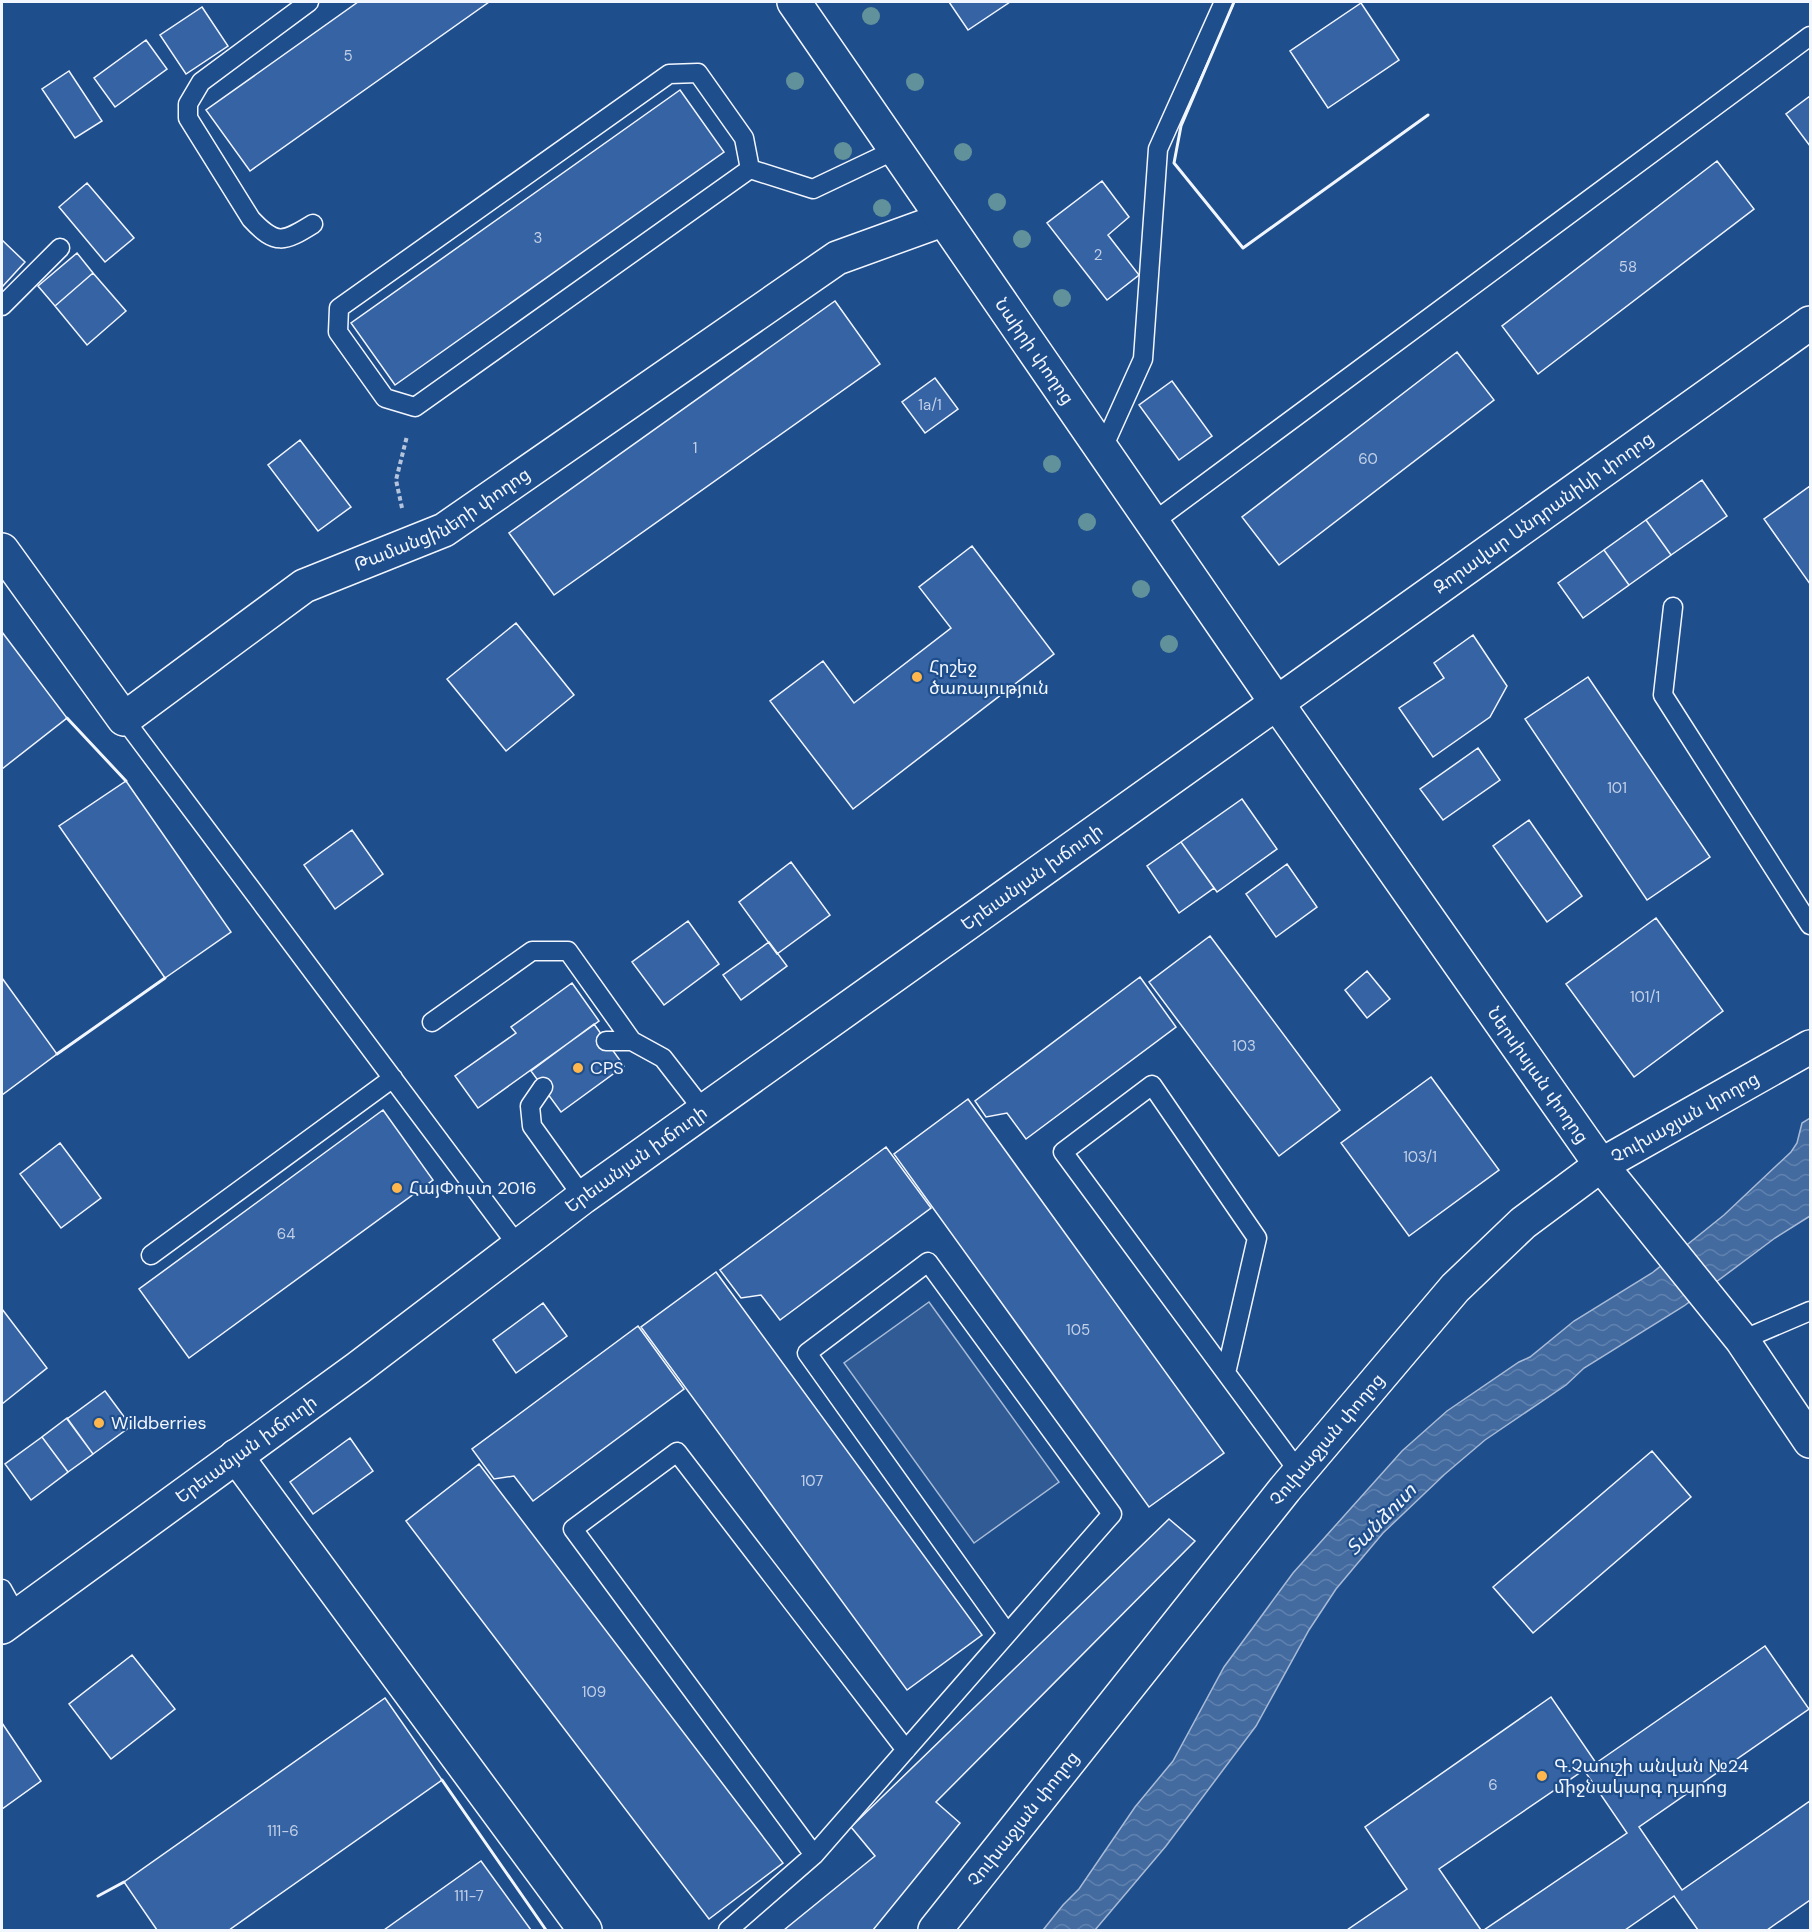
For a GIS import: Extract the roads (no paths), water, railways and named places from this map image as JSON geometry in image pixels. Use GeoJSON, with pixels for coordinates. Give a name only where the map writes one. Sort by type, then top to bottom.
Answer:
{"type":"FeatureCollection","features":[{"type":"Feature","properties":{"kind":"main road","name":"Նաիրի փողոց"},"geometry":{"type":"LineString","coordinates":[[794,2],[1276,702]]}},
{"type":"Feature","properties":{"kind":"main road","name":"Թամանցիների փողոց"},"geometry":{"type":"LineString","coordinates":[[124,719],[304,586],[444,530],[837,258],[942,220]]}},
{"type":"Feature","properties":{"kind":"main road","name":"Զորավար Անդրանիկի փողոց"},"geometry":{"type":"LineString","coordinates":[[1276,702],[1810,323]]}},
{"type":"Feature","properties":{"kind":"main road"},"geometry":{"type":"LineString","coordinates":[[2,550],[124,719]]}},
{"type":"Feature","properties":{"kind":"main road","name":"Երեւանյան խճուղի"},"geometry":{"type":"LineString","coordinates":[[7,1611],[236,1456],[358,1368],[583,1197],[1276,702]]}},
{"type":"Feature","properties":{"kind":"main road","name":"Ներսիսյան փողոց"},"geometry":{"type":"LineString","coordinates":[[1276,702],[1601,1165],[1742,1340],[1810,1441]]}},
{"type":"Feature","properties":{"kind":"main road","name":"Չուխաջյան փողոց"},"geometry":{"type":"LineString","coordinates":[[935,1930],[1299,1472],[1455,1288],[1523,1223],[1601,1165],[1810,1047]]}},
{"type":"Feature","properties":{"kind":"main road"},"geometry":{"type":"LineString","coordinates":[[236,1456],[585,1930]]}},
{"type":"Feature","properties":{"kind":"lane"},"geometry":{"type":"LineString","coordinates":[[309,2],[201,82],[188,104],[188,118],[251,219],[263,233],[276,239],[291,238],[314,224]]}},
{"type":"Feature","properties":{"kind":"lane"},"geometry":{"type":"LineString","coordinates":[[1102,450],[1143,359],[1158,148],[1224,2]]}},
{"type":"Feature","properties":{"kind":"lane"},"geometry":{"type":"LineString","coordinates":[[1152,522],[1810,36]]}},
{"type":"Feature","properties":{"kind":"lane"},"geometry":{"type":"LineString","coordinates":[[669,74],[698,74],[744,138],[750,169],[415,407],[385,398],[338,332],[339,308],[669,74]]}},
{"type":"Feature","properties":{"kind":"lane"},"geometry":{"type":"LineString","coordinates":[[750,169],[813,189],[895,150]]}},
{"type":"Feature","properties":{"kind":"lane"},"geometry":{"type":"LineString","coordinates":[[2,306],[60,248]]}},
{"type":"Feature","properties":{"kind":"lane"},"geometry":{"type":"LineString","coordinates":[[1673,607],[1663,695],[1810,925]]}},
{"type":"Feature","properties":{"kind":"lane"},"geometry":{"type":"LineString","coordinates":[[124,719],[518,1246]]}},
{"type":"Feature","properties":{"kind":"lane"},"geometry":{"type":"LineString","coordinates":[[432,1022],[532,951],[568,951],[632,1041],[663,1058],[704,1111]]}},
{"type":"Feature","properties":{"kind":"lane"},"geometry":{"type":"LineString","coordinates":[[606,1041],[632,1041]]}},
{"type":"Feature","properties":{"kind":"lane"},"geometry":{"type":"LineString","coordinates":[[151,1255],[393,1078]]}},
{"type":"Feature","properties":{"kind":"lane"},"geometry":{"type":"LineString","coordinates":[[1226,1372],[1257,1238],[1152,1085],[1063,1152],[1299,1472]]}},
{"type":"Feature","properties":{"kind":"lane"},"geometry":{"type":"LineString","coordinates":[[543,1087],[530,1106],[532,1126],[583,1197]]}},
{"type":"Feature","properties":{"kind":"lane"},"geometry":{"type":"LineString","coordinates":[[728,1930],[814,1855],[1112,1514],[928,1262],[807,1353],[1007,1633]]}},
{"type":"Feature","properties":{"kind":"lane"},"geometry":{"type":"LineString","coordinates":[[1742,1340],[1810,1311]]}},
{"type":"Feature","properties":{"kind":"lane"},"geometry":{"type":"LineString","coordinates":[[814,1855],[573,1529],[677,1452],[906,1750]]}},
{"type":"Feature","properties":{"kind":"water","name":"Տանձուտ"},"geometry":{"type":"Polygon","coordinates":[[[1810,1118],[1810,1216],[1775,1238],[1684,1306],[1584,1368],[1566,1385],[1485,1440],[1445,1474],[1383,1533],[1336,1589],[1309,1630],[1256,1726],[1166,1846],[1095,1930],[1043,1930],[1079,1889],[1135,1807],[1173,1761],[1224,1667],[1293,1573],[1402,1451],[1447,1411],[1519,1362],[1530,1357],[1574,1321],[1652,1273],[1724,1215],[1791,1152],[1797,1143],[1802,1123],[1810,1118]]]}},
{"type":"Feature","properties":{"kind":"place","name":"Հրշեջ ծառայություն"},"geometry":{"type":"Point","coordinates":[917,677]}},
{"type":"Feature","properties":{"kind":"place","name":"CPS"},"geometry":{"type":"Point","coordinates":[578,1068]}},
{"type":"Feature","properties":{"kind":"place","name":"ՀայՓոստ 2016"},"geometry":{"type":"Point","coordinates":[397,1188]}},
{"type":"Feature","properties":{"kind":"place","name":"Wildberries"},"geometry":{"type":"Point","coordinates":[99,1423]}},
{"type":"Feature","properties":{"kind":"place","name":"Գ.Չաուշի անվան №24 միջնակարգ դպրոց"},"geometry":{"type":"Point","coordinates":[1542,1776]}}]}
